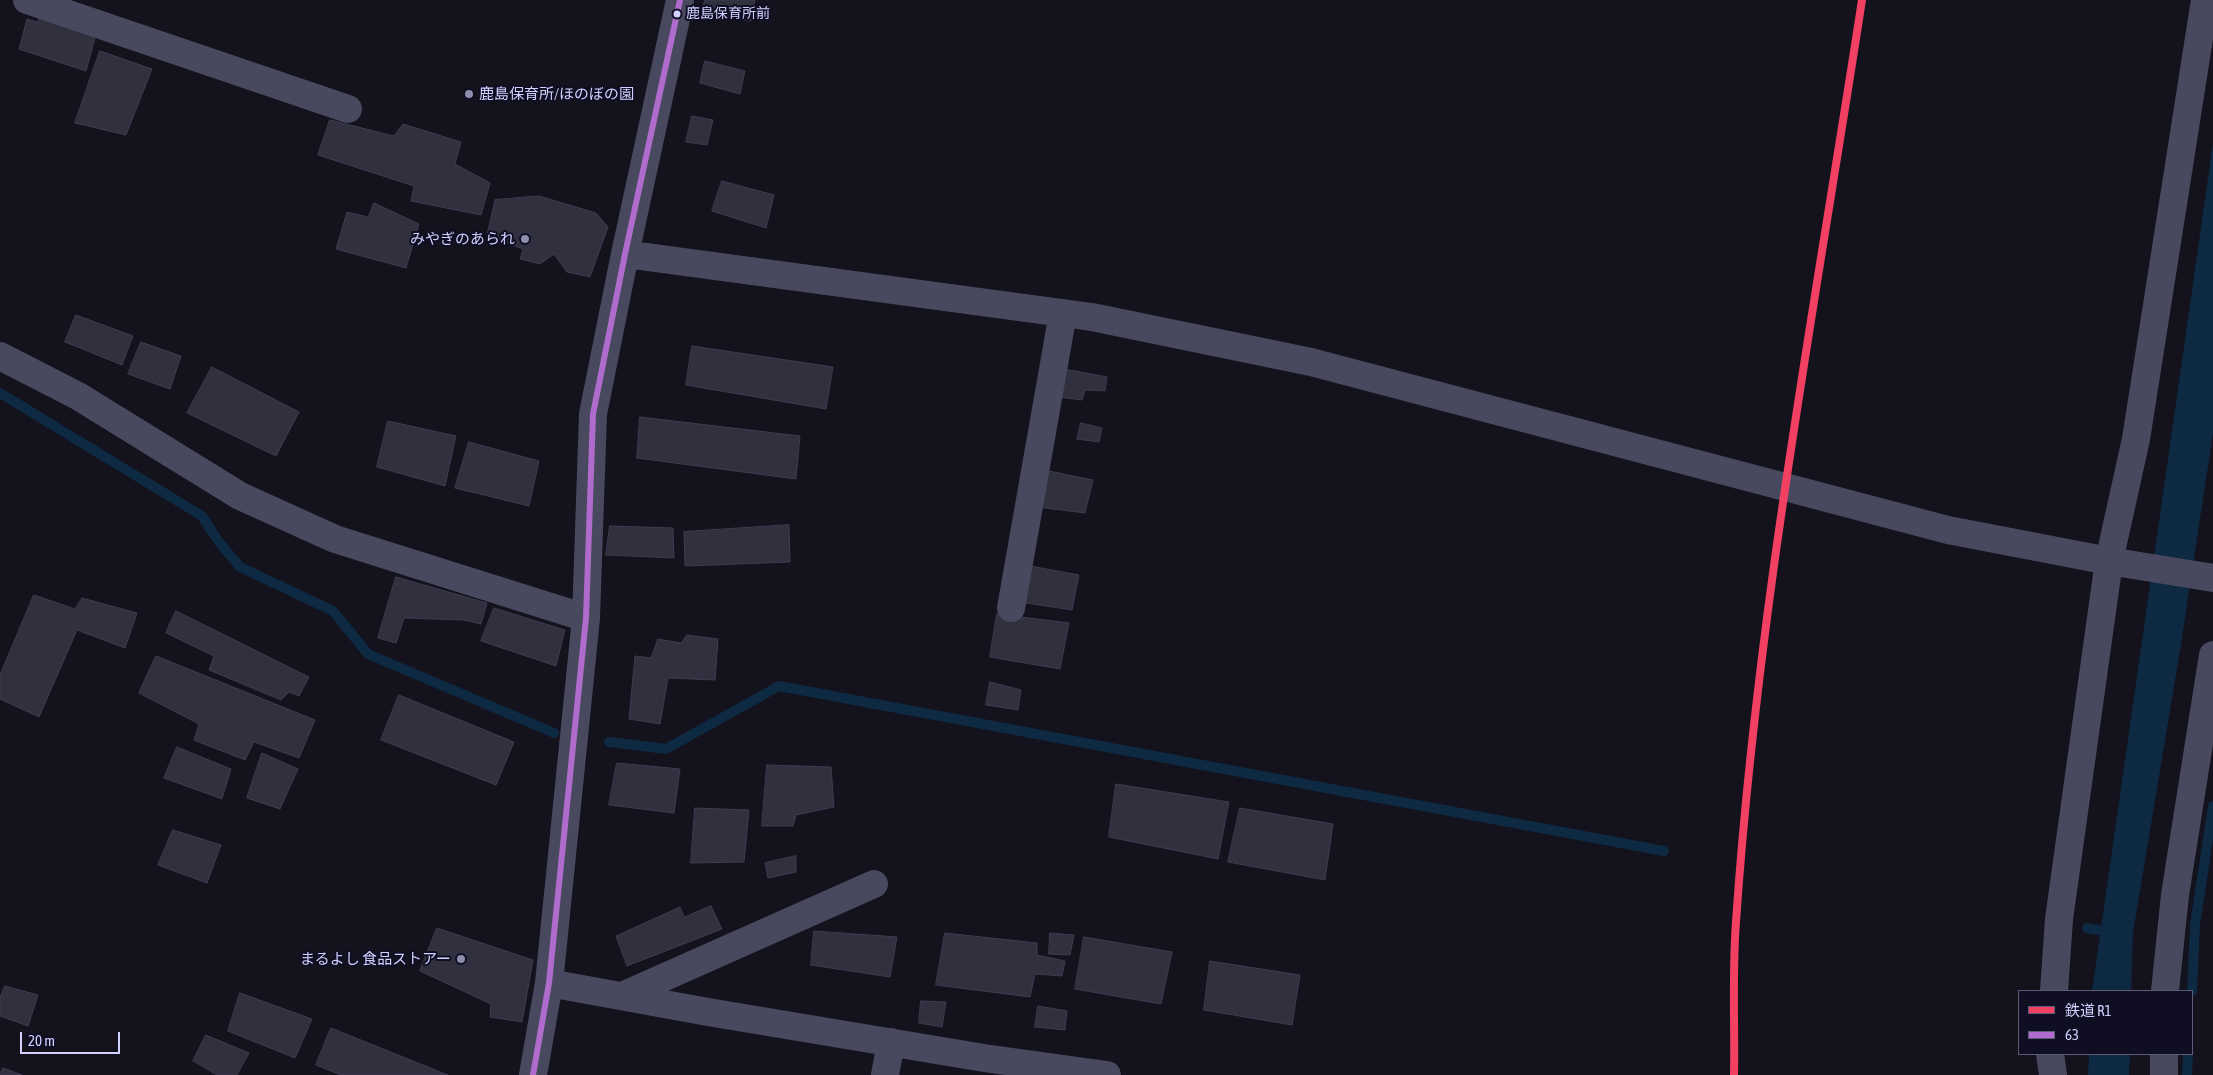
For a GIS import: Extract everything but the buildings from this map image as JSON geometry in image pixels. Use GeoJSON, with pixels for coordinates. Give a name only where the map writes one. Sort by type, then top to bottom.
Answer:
{"type":"FeatureCollection","features":[{"type":"Feature","properties":{"kind":"street"},"geometry":{"type":"LineString","coordinates":[[27,0],[348,109]]}},
{"type":"Feature","properties":{"kind":"street"},"geometry":{"type":"LineString","coordinates":[[533,1075],[549,983],[586,618],[593,414],[625,254],[680,0]]}},
{"type":"Feature","properties":{"kind":"street"},"geometry":{"type":"LineString","coordinates":[[2054,990],[2059,919],[2205,0]]}},
{"type":"Feature","properties":{"kind":"street"},"geometry":{"type":"LineString","coordinates":[[625,254],[1092,317],[1311,362],[1948,530],[2213,578]]}},
{"type":"Feature","properties":{"kind":"street"},"geometry":{"type":"LineString","coordinates":[[1010,608],[1063,313]]}},
{"type":"Feature","properties":{"kind":"street"},"geometry":{"type":"LineString","coordinates":[[0,356],[78,396],[240,496],[335,539],[586,618]]}},
{"type":"Feature","properties":{"kind":"street"},"geometry":{"type":"LineString","coordinates":[[2165,990],[2175,895],[2213,655]]}},
{"type":"Feature","properties":{"kind":"street"},"geometry":{"type":"LineString","coordinates":[[622,996],[874,884]]}},
{"type":"Feature","properties":{"kind":"street"},"geometry":{"type":"LineString","coordinates":[[549,983],[892,1042],[1107,1075]]}},
{"type":"Feature","properties":{"kind":"street"},"geometry":{"type":"LineString","coordinates":[[886,1075],[892,1042]]}},
{"type":"Feature","properties":{"kind":"street"},"geometry":{"type":"LineString","coordinates":[[2050,1055],[2053,1075]]}},
{"type":"Feature","properties":{"kind":"street"},"geometry":{"type":"LineString","coordinates":[[2164,1055],[2164,1075]]}},
{"type":"Feature","properties":{"kind":"water"},"geometry":{"type":"Polygon","coordinates":[[[2213,143],[2213,433],[2181,644],[2133,933],[2131,990],[2092,990],[2213,143]]]}},
{"type":"Feature","properties":{"kind":"water"},"geometry":{"type":"Polygon","coordinates":[[[2089,1055],[2130,1055],[2129,1075],[2088,1075],[2089,1055]]]}},
{"type":"Feature","properties":{"kind":"waterway"},"geometry":{"type":"LineString","coordinates":[[0,393],[202,516],[219,542],[240,567],[333,611],[368,654],[554,733]]}},
{"type":"Feature","properties":{"kind":"waterway"},"geometry":{"type":"LineString","coordinates":[[609,742],[666,749],[779,686],[1664,851]]}},
{"type":"Feature","properties":{"kind":"waterway"},"geometry":{"type":"LineString","coordinates":[[2192,990],[2195,925],[2213,806]]}},
{"type":"Feature","properties":{"kind":"waterway"},"geometry":{"type":"LineString","coordinates":[[2087,928],[2111,932]]}},
{"type":"Feature","properties":{"kind":"waterway"},"geometry":{"type":"LineString","coordinates":[[2187,1075],[2188,1055]]}},
{"type":"Feature","properties":{"kind":"rail line","name":"R1"},"geometry":{"type":"LineString","coordinates":[[1734,1075],[1735,941],[1758,690],[1789,460],[1862,0]]}},
{"type":"Feature","properties":{"kind":"transit line","name":"63"},"geometry":{"type":"LineString","coordinates":[[533,1075],[549,983],[586,618],[593,414],[625,254],[680,0]]}},
{"type":"Feature","properties":{"kind":"place","name":"鹿島保育所前"},"geometry":{"type":"Point","coordinates":[677,14]}},
{"type":"Feature","properties":{"kind":"place","name":"鹿島保育所/ほのぼの園"},"geometry":{"type":"Point","coordinates":[469,94]}},
{"type":"Feature","properties":{"kind":"place","name":"みやぎのあられ"},"geometry":{"type":"Point","coordinates":[525,239]}},
{"type":"Feature","properties":{"kind":"place","name":"まるよし 食品ストアー"},"geometry":{"type":"Point","coordinates":[461,959]}}]}
